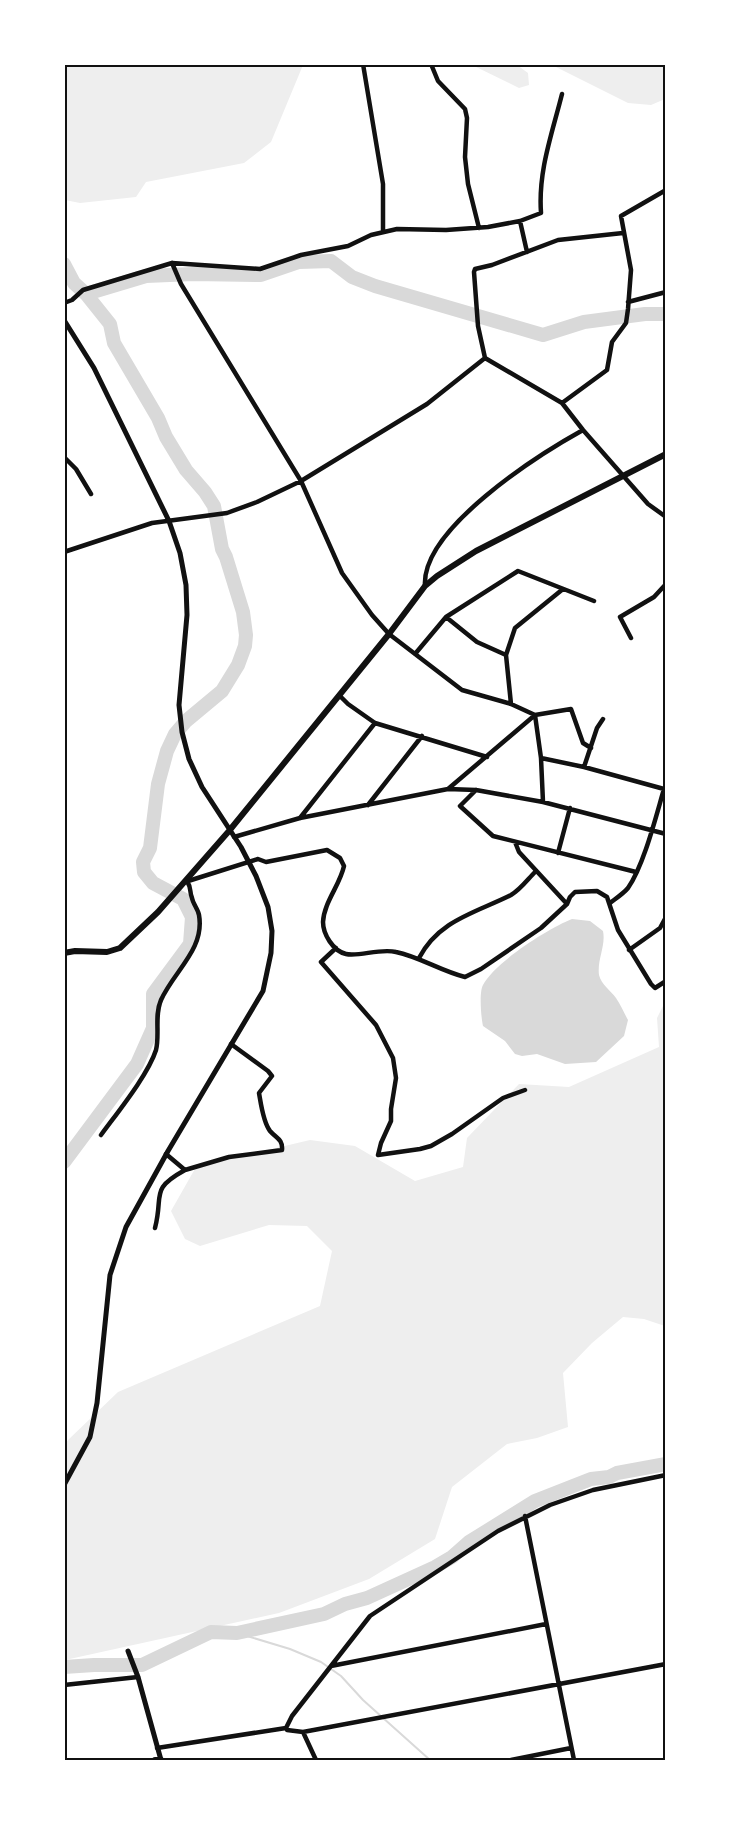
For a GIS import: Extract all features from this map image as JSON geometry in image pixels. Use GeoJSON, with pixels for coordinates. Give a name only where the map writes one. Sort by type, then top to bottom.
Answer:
{"type":"FeatureCollection","features":[{"type":"Feature","properties":{"kind":"main road"},"geometry":{"type":"LineString","coordinates":[[64,953],[107,952],[120,948],[158,912],[229,831],[389,634],[425,586],[436,576],[476,551],[666,454]]}},
{"type":"Feature","properties":{"kind":"street"},"geometry":{"type":"LineString","coordinates":[[363,64],[383,184],[383,232]]}},
{"type":"Feature","properties":{"kind":"street"},"geometry":{"type":"LineString","coordinates":[[431,64],[438,81],[465,109],[467,118],[465,157],[468,184],[479,228]]}},
{"type":"Feature","properties":{"kind":"street"},"geometry":{"type":"LineString","coordinates":[[64,303],[83,290],[172,263],[260,269],[301,255],[348,246],[371,235],[397,229],[479,228],[520,221],[541,213],[539,189],[545,156],[562,94]]}},
{"type":"Feature","properties":{"kind":"street"},"geometry":{"type":"LineString","coordinates":[[562,403],[607,370],[612,342],[626,323],[631,270],[621,216],[666,190]]}},
{"type":"Feature","properties":{"kind":"street"},"geometry":{"type":"LineString","coordinates":[[520,221],[527,252]]}},
{"type":"Feature","properties":{"kind":"street"},"geometry":{"type":"LineString","coordinates":[[623,233],[558,240],[475,269],[478,326],[485,358],[562,403],[648,504],[666,518]]}},
{"type":"Feature","properties":{"kind":"street"},"geometry":{"type":"LineString","coordinates":[[172,263],[181,284],[301,481],[342,573],[354,592],[389,634],[462,690],[512,704],[535,715]]}},
{"type":"Feature","properties":{"kind":"street"},"geometry":{"type":"LineString","coordinates":[[628,302],[666,292]]}},
{"type":"Feature","properties":{"kind":"street"},"geometry":{"type":"LineString","coordinates":[[64,320],[94,368],[169,521],[180,553],[186,585],[188,615],[179,705],[182,732],[189,759],[202,788],[246,855],[263,892],[272,931],[271,953],[263,992],[166,1154],[126,1227],[110,1275],[97,1402],[90,1437],[64,1485]]}},
{"type":"Feature","properties":{"kind":"street"},"geometry":{"type":"LineString","coordinates":[[64,552],[152,523],[227,513],[257,502],[301,481],[428,404],[485,358]]}},
{"type":"Feature","properties":{"kind":"street"},"geometry":{"type":"LineString","coordinates":[[425,586],[424,581],[434,554],[441,541],[455,526],[501,483],[540,455],[583,430]]}},
{"type":"Feature","properties":{"kind":"street"},"geometry":{"type":"LineString","coordinates":[[64,457],[76,469],[91,494]]}},
{"type":"Feature","properties":{"kind":"street"},"geometry":{"type":"LineString","coordinates":[[415,654],[446,617],[518,571],[594,601]]}},
{"type":"Feature","properties":{"kind":"street"},"geometry":{"type":"LineString","coordinates":[[631,638],[620,617],[654,597],[666,584]]}},
{"type":"Feature","properties":{"kind":"street"},"geometry":{"type":"LineString","coordinates":[[512,704],[506,655],[515,628],[563,589]]}},
{"type":"Feature","properties":{"kind":"street"},"geometry":{"type":"LineString","coordinates":[[446,617],[477,642],[506,655]]}},
{"type":"Feature","properties":{"kind":"street"},"geometry":{"type":"LineString","coordinates":[[339,695],[375,723],[487,757]]}},
{"type":"Feature","properties":{"kind":"street"},"geometry":{"type":"LineString","coordinates":[[448,789],[535,715],[571,709],[583,743],[591,748]]}},
{"type":"Feature","properties":{"kind":"street"},"geometry":{"type":"LineString","coordinates":[[535,715],[541,758],[543,802]]}},
{"type":"Feature","properties":{"kind":"street"},"geometry":{"type":"LineString","coordinates":[[584,767],[597,728],[603,719]]}},
{"type":"Feature","properties":{"kind":"street"},"geometry":{"type":"LineString","coordinates":[[300,818],[375,723]]}},
{"type":"Feature","properties":{"kind":"street"},"geometry":{"type":"LineString","coordinates":[[368,806],[422,736]]}},
{"type":"Feature","properties":{"kind":"street"},"geometry":{"type":"LineString","coordinates":[[541,758],[584,767],[663,789],[652,830],[636,872],[627,889],[610,903]]}},
{"type":"Feature","properties":{"kind":"street"},"geometry":{"type":"LineString","coordinates":[[234,837],[300,818],[448,789],[476,790],[543,802],[666,834]]}},
{"type":"Feature","properties":{"kind":"street"},"geometry":{"type":"LineString","coordinates":[[476,790],[460,806],[493,836],[636,872]]}},
{"type":"Feature","properties":{"kind":"street"},"geometry":{"type":"LineString","coordinates":[[558,853],[570,808]]}},
{"type":"Feature","properties":{"kind":"street"},"geometry":{"type":"LineString","coordinates":[[515,842],[519,852],[535,872],[567,904]]}},
{"type":"Feature","properties":{"kind":"street"},"geometry":{"type":"LineString","coordinates":[[101,1135],[127,1101],[150,1062],[158,1034],[157,1014],[160,1002],[175,974],[197,944],[200,929],[199,913],[191,897],[192,889],[185,882],[258,859],[266,862],[327,850],[340,858],[344,866],[323,919],[325,933],[336,948],[346,954],[386,951],[419,958],[462,977],[470,976],[541,928],[567,904],[575,892],[588,890],[605,894],[618,930],[655,988],[666,981]]}},
{"type":"Feature","properties":{"kind":"street"},"geometry":{"type":"LineString","coordinates":[[419,958],[427,942],[448,925],[512,894],[535,872]]}},
{"type":"Feature","properties":{"kind":"street"},"geometry":{"type":"LineString","coordinates":[[629,950],[660,928],[666,917]]}},
{"type":"Feature","properties":{"kind":"street"},"geometry":{"type":"LineString","coordinates":[[336,948],[321,962],[376,1025],[389,1048],[395,1069],[391,1122],[378,1155],[431,1146],[503,1098],[525,1090]]}},
{"type":"Feature","properties":{"kind":"street"},"geometry":{"type":"LineString","coordinates":[[155,1228],[160,1209],[158,1193],[164,1185],[185,1170],[229,1157],[282,1150],[283,1146],[279,1138],[268,1129],[258,1093],[272,1076],[231,1044]]}},
{"type":"Feature","properties":{"kind":"street"},"geometry":{"type":"LineString","coordinates":[[166,1154],[185,1170]]}},
{"type":"Feature","properties":{"kind":"street"},"geometry":{"type":"LineString","coordinates":[[286,1728],[292,1716],[370,1616],[498,1531],[525,1516],[593,1490],[666,1474]]}},
{"type":"Feature","properties":{"kind":"street"},"geometry":{"type":"LineString","coordinates":[[525,1516],[573,1761]]}},
{"type":"Feature","properties":{"kind":"street"},"geometry":{"type":"LineString","coordinates":[[332,1666],[546,1624]]}},
{"type":"Feature","properties":{"kind":"street"},"geometry":{"type":"LineString","coordinates":[[128,1651],[138,1677],[159,1760]]}},
{"type":"Feature","properties":{"kind":"street"},"geometry":{"type":"LineString","coordinates":[[157,1748],[286,1728],[303,1732],[666,1664]]}},
{"type":"Feature","properties":{"kind":"street"},"geometry":{"type":"LineString","coordinates":[[64,1685],[138,1677]]}},
{"type":"Feature","properties":{"kind":"street"},"geometry":{"type":"LineString","coordinates":[[303,1732],[316,1761]]}},
{"type":"Feature","properties":{"kind":"street"},"geometry":{"type":"LineString","coordinates":[[511,1761],[571,1748]]}},
{"type":"Feature","properties":{"kind":"shaded area"},"geometry":{"type":"Polygon","coordinates":[[[65,64],[303,65],[271,142],[244,163],[146,182],[136,197],[80,203],[65,200],[65,64]]]}},
{"type":"Feature","properties":{"kind":"shaded area"},"geometry":{"type":"Polygon","coordinates":[[[472,65],[517,65],[528,73],[529,85],[519,88],[472,65]]]}},
{"type":"Feature","properties":{"kind":"shaded area"},"geometry":{"type":"Polygon","coordinates":[[[552,65],[665,65],[665,99],[651,105],[628,103],[552,65]]]}},
{"type":"Feature","properties":{"kind":"shaded area"},"geometry":{"type":"Polygon","coordinates":[[[572,919],[590,921],[603,931],[599,975],[618,1001],[628,1020],[624,1036],[596,1062],[565,1064],[537,1054],[522,1056],[515,1054],[505,1041],[483,1026],[481,999],[483,985],[510,956],[550,930],[572,919]]]}},
{"type":"Feature","properties":{"kind":"shaded area"},"geometry":{"type":"Polygon","coordinates":[[[665,1002],[665,1326],[644,1319],[623,1317],[592,1343],[563,1373],[568,1427],[537,1438],[507,1444],[452,1487],[435,1539],[369,1579],[279,1613],[65,1660],[64,1446],[68,1440],[118,1392],[320,1306],[332,1251],[307,1226],[269,1225],[200,1246],[185,1239],[171,1211],[196,1167],[310,1140],[355,1146],[415,1181],[463,1167],[467,1138],[519,1084],[569,1087],[659,1047],[657,1018],[665,1002]]]}},
{"type":"Feature","properties":{"kind":"waterway"},"geometry":{"type":"LineString","coordinates":[[86,294],[146,276],[261,275],[299,262],[331,261],[352,277],[375,286],[543,335],[584,322],[645,314],[666,314]]}},
{"type":"Feature","properties":{"kind":"waterway"},"geometry":{"type":"LineString","coordinates":[[64,264],[74,283],[110,324],[114,343],[158,418],[166,437],[186,470],[214,506],[222,549],[243,612],[246,635],[245,646],[238,665],[222,691],[186,721],[175,734],[167,751],[158,784],[150,848],[143,862],[144,872],[153,883],[183,899],[192,917],[190,944],[153,994],[153,1028],[137,1064],[64,1162]]}},
{"type":"Feature","properties":{"kind":"waterway"},"geometry":{"type":"LineString","coordinates":[[64,1667],[142,1665],[211,1632],[237,1633],[324,1614],[345,1604],[367,1598],[435,1567],[452,1557],[469,1542],[535,1501],[591,1479],[666,1464]]}},
{"type":"Feature","properties":{"kind":"waterway"},"geometry":{"type":"LineString","coordinates":[[237,1633],[290,1649],[321,1662],[341,1676],[363,1700],[430,1760]]}}]}
